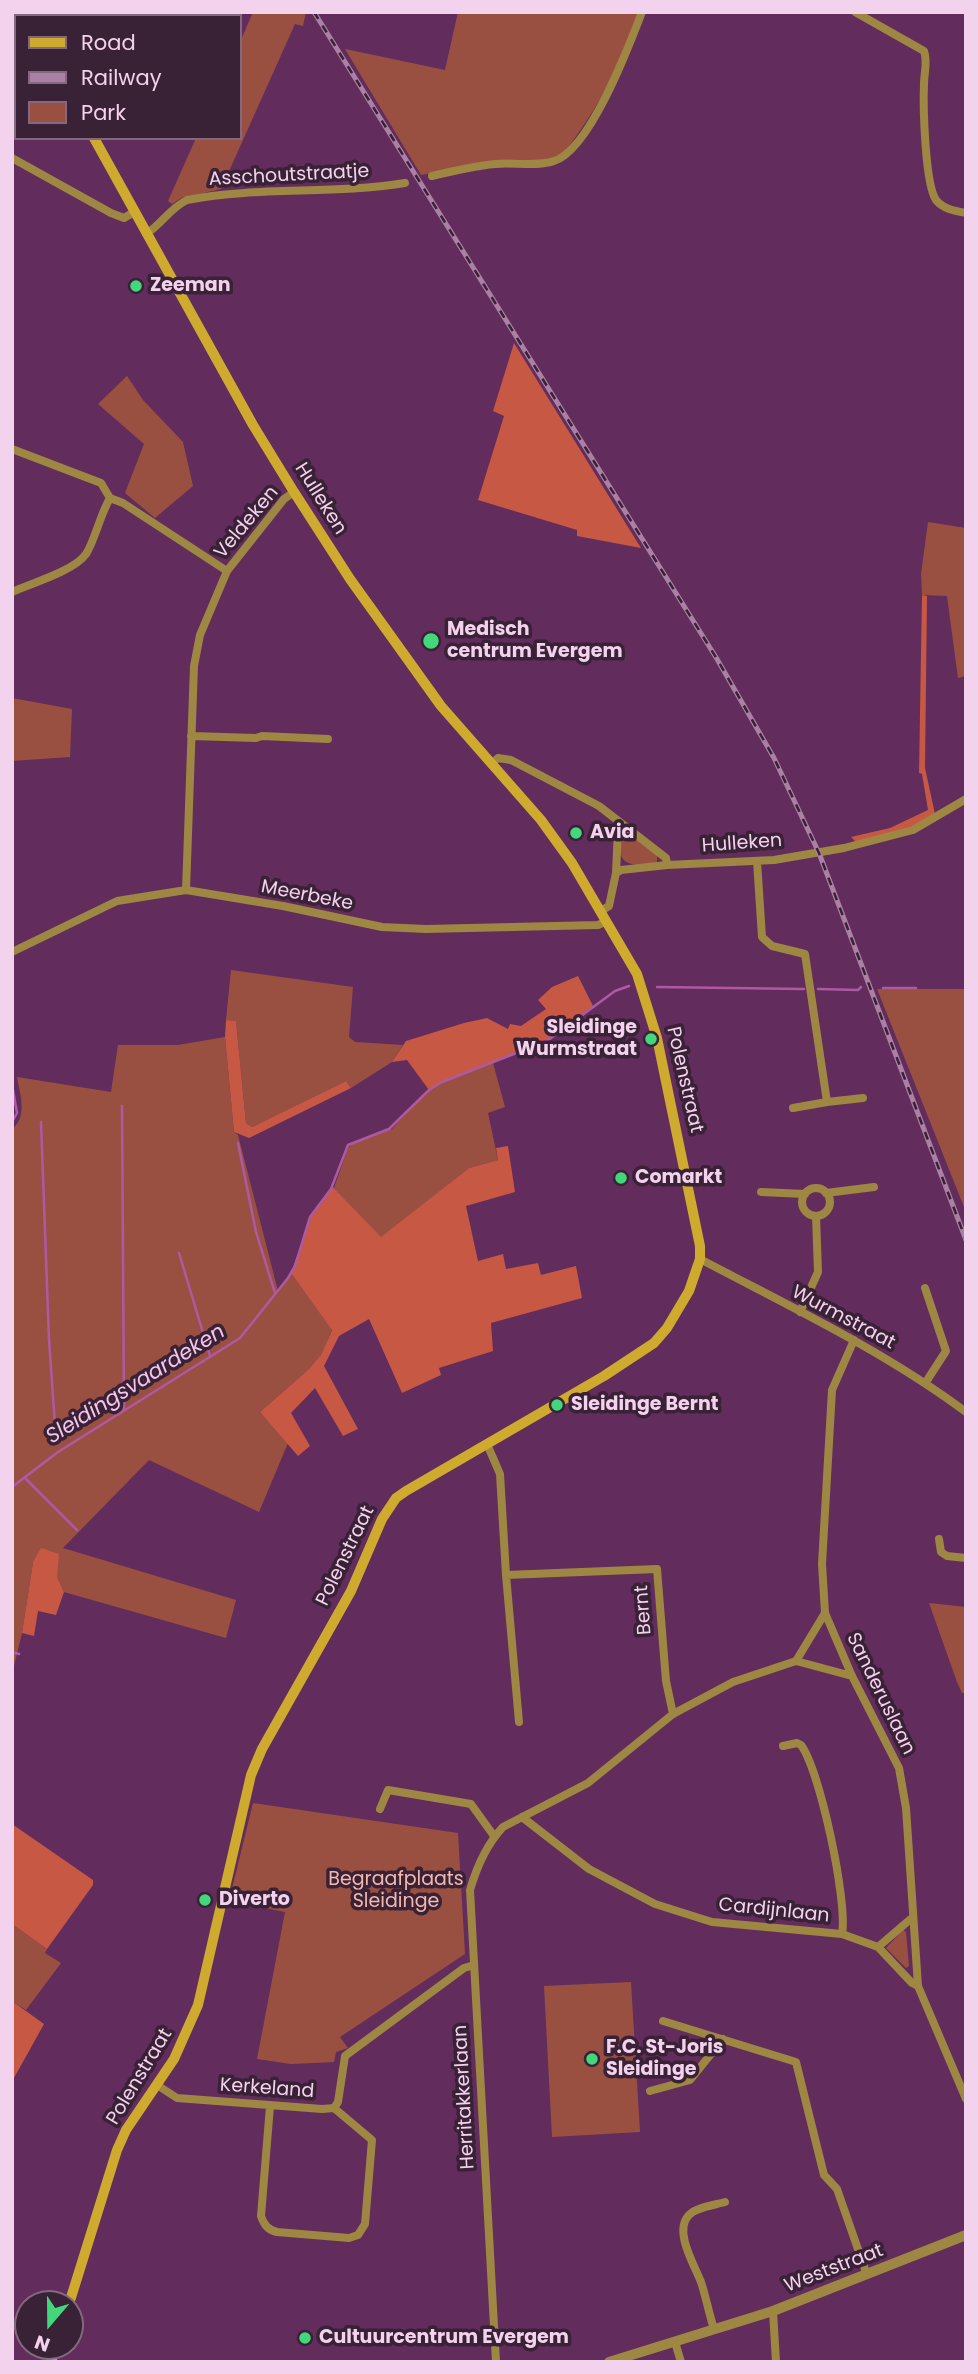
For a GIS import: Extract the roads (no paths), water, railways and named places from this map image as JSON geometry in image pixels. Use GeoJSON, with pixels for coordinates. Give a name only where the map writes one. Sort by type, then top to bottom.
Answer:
{"type":"FeatureCollection","features":[{"type":"Feature","properties":{"kind":"main road","name":"Hulleken"},"geometry":{"type":"LineString","coordinates":[[95,140],[294,492],[415,672],[553,835],[631,962],[642,988]]}},
{"type":"Feature","properties":{"kind":"main road","name":"Polenstraat"},"geometry":{"type":"LineString","coordinates":[[73,2290],[117,2150],[126,2130],[180,2047],[201,1997],[251,1775],[262,1749],[351,1591],[387,1509],[405,1491],[604,1376],[654,1343],[667,1328],[689,1291],[700,1259],[698,1233],[657,1038],[642,988]]}},
{"type":"Feature","properties":{"kind":"street"},"geometry":{"type":"LineString","coordinates":[[432,176],[496,164],[553,162],[562,157],[582,135],[612,86],[642,12]]}},
{"type":"Feature","properties":{"kind":"street"},"geometry":{"type":"LineString","coordinates":[[855,12],[924,51],[926,138],[931,189],[940,204],[966,213]]}},
{"type":"Feature","properties":{"kind":"street"},"geometry":{"type":"LineString","coordinates":[[12,158],[111,213],[124,218],[134,212]]}},
{"type":"Feature","properties":{"kind":"street","name":"Asschoutstraatje"},"geometry":{"type":"LineString","coordinates":[[146,234],[157,228],[177,205],[187,200],[272,191],[375,187],[405,183]]}},
{"type":"Feature","properties":{"kind":"street"},"geometry":{"type":"LineString","coordinates":[[12,449],[101,483],[110,498],[123,503],[227,571]]}},
{"type":"Feature","properties":{"kind":"street","name":"Veldeken"},"geometry":{"type":"LineString","coordinates":[[186,890],[194,666],[200,635],[227,571],[284,499],[294,492]]}},
{"type":"Feature","properties":{"kind":"street"},"geometry":{"type":"LineString","coordinates":[[12,592],[74,565],[86,553],[101,512],[110,498]]}},
{"type":"Feature","properties":{"kind":"street"},"geometry":{"type":"LineString","coordinates":[[191,736],[328,739]]}},
{"type":"Feature","properties":{"kind":"street"},"geometry":{"type":"LineString","coordinates":[[491,764],[498,758],[511,760],[599,806],[666,858],[667,865]]}},
{"type":"Feature","properties":{"kind":"street","name":"Hulleken"},"geometry":{"type":"LineString","coordinates":[[616,873],[631,868],[757,861],[819,853],[886,839],[913,830],[966,799]]}},
{"type":"Feature","properties":{"kind":"street"},"geometry":{"type":"LineString","coordinates":[[604,916],[609,906],[616,873],[618,829],[622,824]]}},
{"type":"Feature","properties":{"kind":"street"},"geometry":{"type":"LineString","coordinates":[[757,861],[762,937],[772,946],[802,951],[807,959],[827,1102]]}},
{"type":"Feature","properties":{"kind":"street","name":"Meerbeke"},"geometry":{"type":"LineString","coordinates":[[12,952],[117,901],[186,890],[398,928],[598,925],[604,916]]}},
{"type":"Feature","properties":{"kind":"street"},"geometry":{"type":"LineString","coordinates":[[793,1108],[863,1098]]}},
{"type":"Feature","properties":{"kind":"street"},"geometry":{"type":"LineString","coordinates":[[761,1192],[805,1194],[813,1189],[826,1193],[874,1187]]}},
{"type":"Feature","properties":{"kind":"street"},"geometry":{"type":"LineString","coordinates":[[805,1194],[802,1201],[804,1208],[809,1214],[816,1216],[823,1214],[829,1207],[830,1199],[826,1193]]}},
{"type":"Feature","properties":{"kind":"street"},"geometry":{"type":"LineString","coordinates":[[800,1312],[818,1272],[816,1216]]}},
{"type":"Feature","properties":{"kind":"street","name":"Wurmstraat"},"geometry":{"type":"LineString","coordinates":[[700,1259],[854,1340],[926,1382],[966,1412]]}},
{"type":"Feature","properties":{"kind":"street"},"geometry":{"type":"LineString","coordinates":[[925,1288],[946,1351],[926,1382]]}},
{"type":"Feature","properties":{"kind":"street","name":"Sanderuslaan"},"geometry":{"type":"LineString","coordinates":[[854,1340],[832,1390],[822,1564],[825,1613],[852,1676],[899,1768],[906,1808],[918,1986],[966,2099]]}},
{"type":"Feature","properties":{"kind":"street"},"geometry":{"type":"LineString","coordinates":[[487,1444],[500,1474],[519,1722]]}},
{"type":"Feature","properties":{"kind":"street"},"geometry":{"type":"LineString","coordinates":[[939,1539],[941,1552],[947,1556],[966,1558]]}},
{"type":"Feature","properties":{"kind":"street","name":"Bernt"},"geometry":{"type":"LineString","coordinates":[[506,1575],[657,1569],[666,1681],[673,1714]]}},
{"type":"Feature","properties":{"kind":"street"},"geometry":{"type":"LineString","coordinates":[[825,1613],[796,1661],[852,1676]]}},
{"type":"Feature","properties":{"kind":"street","name":"Herritakkerlaan"},"geometry":{"type":"LineString","coordinates":[[496,2362],[470,1891],[477,1865],[494,1836],[503,1827],[588,1783],[673,1714],[733,1682],[796,1661]]}},
{"type":"Feature","properties":{"kind":"street","name":"Cardijnlaan"},"geometry":{"type":"LineString","coordinates":[[783,1746],[797,1743],[802,1745],[817,1784],[840,1881],[844,1924],[842,1934]]}},
{"type":"Feature","properties":{"kind":"street"},"geometry":{"type":"LineString","coordinates":[[380,1809],[388,1790],[471,1804],[494,1836]]}},
{"type":"Feature","properties":{"kind":"street","name":"Cardijnlaan"},"geometry":{"type":"LineString","coordinates":[[522,1817],[589,1869],[655,1904],[712,1922],[842,1934],[878,1947],[918,1986]]}},
{"type":"Feature","properties":{"kind":"street"},"geometry":{"type":"LineString","coordinates":[[878,1947],[913,1917]]}},
{"type":"Feature","properties":{"kind":"street","name":"Kerkeland"},"geometry":{"type":"LineString","coordinates":[[157,2085],[177,2098],[334,2108],[338,2102],[345,2056],[464,1968],[474,1965]]}},
{"type":"Feature","properties":{"kind":"street"},"geometry":{"type":"LineString","coordinates":[[663,2021],[796,2062],[824,2175],[837,2189],[867,2276]]}},
{"type":"Feature","properties":{"kind":"street"},"geometry":{"type":"LineString","coordinates":[[650,2091],[690,2080],[723,2039]]}},
{"type":"Feature","properties":{"kind":"street"},"geometry":{"type":"LineString","coordinates":[[270,2106],[261,2216],[264,2224],[269,2230],[277,2232],[349,2238],[358,2235],[365,2224],[372,2140],[334,2108]]}},
{"type":"Feature","properties":{"kind":"street"},"geometry":{"type":"LineString","coordinates":[[714,2329],[701,2281],[687,2253],[684,2225],[688,2215],[693,2212],[725,2202]]}},
{"type":"Feature","properties":{"kind":"street","name":"Weststraat"},"geometry":{"type":"LineString","coordinates":[[609,2362],[772,2311],[966,2235]]}},
{"type":"Feature","properties":{"kind":"street"},"geometry":{"type":"LineString","coordinates":[[772,2311],[776,2362]]}},
{"type":"Feature","properties":{"kind":"street"},"geometry":{"type":"LineString","coordinates":[[674,2342],[681,2362]]}},
{"type":"Feature","properties":{"kind":"waterway","name":"Sleidingsvaardeken"},"geometry":{"type":"LineString","coordinates":[[12,1487],[58,1452],[240,1338],[295,1266],[310,1217],[331,1189],[348,1145],[389,1129],[429,1090],[442,1082],[547,1041],[615,991],[629,986]]}},
{"type":"Feature","properties":{"kind":"waterway","name":"Sleidingsvaardeken"},"geometry":{"type":"LineString","coordinates":[[657,987],[804,989]]}},
{"type":"Feature","properties":{"kind":"waterway","name":"Sleidingsvaardeken"},"geometry":{"type":"LineString","coordinates":[[818,989],[858,990],[861,987]]}},
{"type":"Feature","properties":{"kind":"waterway","name":"Sleidingsvaardeken"},"geometry":{"type":"LineString","coordinates":[[883,988],[916,988]]}},
{"type":"Feature","properties":{"kind":"waterway"},"geometry":{"type":"LineString","coordinates":[[12,1084],[17,1113],[12,1122]]}},
{"type":"Feature","properties":{"kind":"waterway"},"geometry":{"type":"LineString","coordinates":[[122,1106],[124,1410]]}},
{"type":"Feature","properties":{"kind":"waterway"},"geometry":{"type":"LineString","coordinates":[[41,1122],[49,1340],[56,1439]]}},
{"type":"Feature","properties":{"kind":"waterway"},"geometry":{"type":"LineString","coordinates":[[238,1143],[256,1232],[275,1293]]}},
{"type":"Feature","properties":{"kind":"waterway"},"geometry":{"type":"LineString","coordinates":[[179,1253],[210,1356]]}},
{"type":"Feature","properties":{"kind":"waterway"},"geometry":{"type":"LineString","coordinates":[[25,1478],[77,1530]]}},
{"type":"Feature","properties":{"kind":"waterway"},"geometry":{"type":"LineString","coordinates":[[12,1652],[19,1654]]}},
{"type":"Feature","properties":{"kind":"railway"},"geometry":{"type":"LineString","coordinates":[[314,12],[717,659],[774,758],[819,853],[966,1240]]}},
{"type":"Feature","properties":{"kind":"place","name":"Zeeman"},"geometry":{"type":"Point","coordinates":[136,286]}},
{"type":"Feature","properties":{"kind":"place","name":"Medisch centrum Evergem"},"geometry":{"type":"Point","coordinates":[431,641]}},
{"type":"Feature","properties":{"kind":"place","name":"Avia"},"geometry":{"type":"Point","coordinates":[576,833]}},
{"type":"Feature","properties":{"kind":"place","name":"Sleidinge Wurmstraat"},"geometry":{"type":"Point","coordinates":[651,1039]}},
{"type":"Feature","properties":{"kind":"place","name":"Comarkt"},"geometry":{"type":"Point","coordinates":[621,1178]}},
{"type":"Feature","properties":{"kind":"place","name":"Sleidinge Bernt"},"geometry":{"type":"Point","coordinates":[557,1405]}},
{"type":"Feature","properties":{"kind":"place","name":"Diverto"},"geometry":{"type":"Point","coordinates":[205,1900]}},
{"type":"Feature","properties":{"kind":"place","name":"F.C. St-Joris Sleidinge"},"geometry":{"type":"Point","coordinates":[592,2059]}},
{"type":"Feature","properties":{"kind":"place","name":"Cultuurcentrum Evergem"},"geometry":{"type":"Point","coordinates":[305,2338]}},
{"type":"Feature","properties":{"kind":"park label","name":"Begraafplaats Sleidinge"},"geometry":{"type":"Point","coordinates":[396,1891]}}]}
